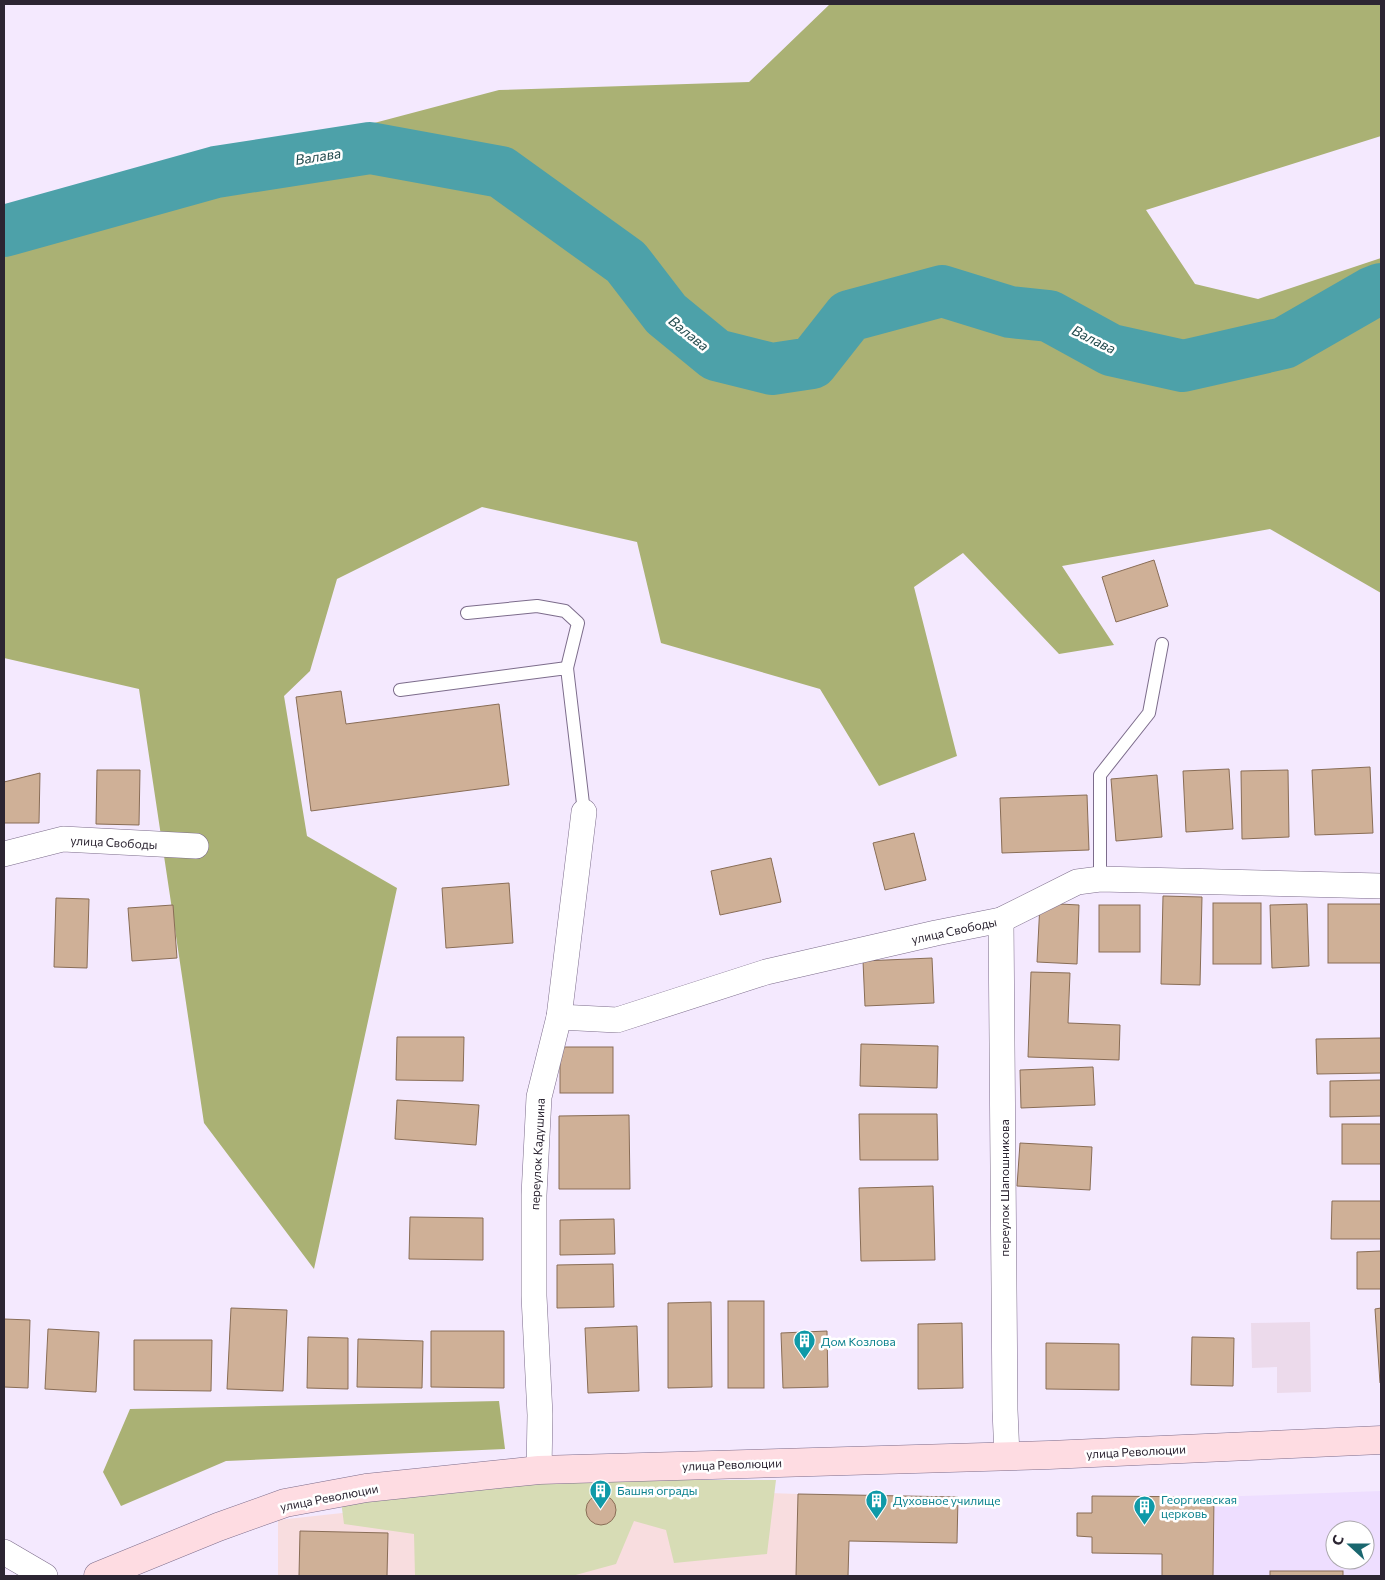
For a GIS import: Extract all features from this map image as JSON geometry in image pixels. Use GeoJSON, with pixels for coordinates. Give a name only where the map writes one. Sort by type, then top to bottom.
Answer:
{"type":"FeatureCollection","features":[{"type":"Feature","properties":{"kind":"main road","name":"улица Революции"},"geometry":{"type":"LineString","coordinates":[[98,1576],[218,1527],[285,1503],[366,1488],[539,1470],[1007,1456],[1381,1440]]}},
{"type":"Feature","properties":{"kind":"street","name":"переулок Кадушина"},"geometry":{"type":"LineString","coordinates":[[539,1470],[540,1416],[534,1296],[534,1195],[538,1097],[559,1017],[584,812]]}},
{"type":"Feature","properties":{"kind":"street","name":"улица Свободы"},"geometry":{"type":"LineString","coordinates":[[4,854],[62,839],[196,846]]}},
{"type":"Feature","properties":{"kind":"street","name":"улица Свободы"},"geometry":{"type":"LineString","coordinates":[[559,1017],[618,1020],[766,972],[936,933],[1002,920],[1077,882],[1100,879],[1381,886]]}},
{"type":"Feature","properties":{"kind":"street","name":"переулок Шапошникова"},"geometry":{"type":"LineString","coordinates":[[1002,920],[1005,1410],[1007,1456]]}},
{"type":"Feature","properties":{"kind":"street"},"geometry":{"type":"LineString","coordinates":[[4,1552],[45,1576]]}},
{"type":"Feature","properties":{"kind":"lane"},"geometry":{"type":"LineString","coordinates":[[466,613],[537,606],[565,610],[578,623],[567,668],[584,812]]}},
{"type":"Feature","properties":{"kind":"lane"},"geometry":{"type":"LineString","coordinates":[[1100,879],[1100,775],[1149,713],[1162,644]]}},
{"type":"Feature","properties":{"kind":"lane"},"geometry":{"type":"LineString","coordinates":[[400,690],[567,668]]}},
{"type":"Feature","properties":{"kind":"shaded area"},"geometry":{"type":"Polygon","coordinates":[[[1310,1322],[1311,1392],[1277,1393],[1277,1367],[1252,1368],[1251,1323],[1310,1322]]]}},
{"type":"Feature","properties":{"kind":"shaded area"},"geometry":{"type":"Polygon","coordinates":[[[620,1488],[798,1494],[796,1576],[278,1576],[278,1520],[518,1494],[620,1488]]]}},
{"type":"Feature","properties":{"kind":"shaded area"},"geometry":{"type":"Polygon","coordinates":[[[1381,1491],[1381,1576],[1213,1576],[1214,1497],[1381,1491]]]}},
{"type":"Feature","properties":{"kind":"green space"},"geometry":{"type":"Polygon","coordinates":[[[830,4],[1381,4],[1381,136],[1146,210],[1195,284],[1258,299],[1381,258],[1381,593],[1270,529],[1062,566],[1114,645],[1059,654],[963,553],[914,587],[957,756],[879,786],[820,689],[661,643],[637,542],[482,507],[337,579],[310,671],[284,696],[307,836],[397,888],[314,1269],[204,1123],[139,689],[4,658],[4,221],[499,90],[749,82],[830,4]]]}},
{"type":"Feature","properties":{"kind":"green space"},"geometry":{"type":"Polygon","coordinates":[[[499,1401],[505,1449],[226,1461],[121,1506],[103,1472],[130,1409],[499,1401]]]}},
{"type":"Feature","properties":{"kind":"green space"},"geometry":{"type":"Polygon","coordinates":[[[556,1480],[776,1480],[767,1554],[674,1563],[666,1530],[634,1521],[616,1564],[572,1576],[415,1576],[414,1534],[344,1524],[341,1501],[556,1480]]]}},
{"type":"Feature","properties":{"kind":"building"},"geometry":{"type":"Polygon","coordinates":[[[1154,560],[1168,606],[1116,622],[1102,577],[1154,560]]]}},
{"type":"Feature","properties":{"kind":"building"},"geometry":{"type":"Polygon","coordinates":[[[341,691],[346,724],[499,704],[509,785],[311,811],[296,697],[341,691]]]}},
{"type":"Feature","properties":{"kind":"building"},"geometry":{"type":"Polygon","coordinates":[[[1370,767],[1373,833],[1315,835],[1312,770],[1370,767]]]}},
{"type":"Feature","properties":{"kind":"building"},"geometry":{"type":"Polygon","coordinates":[[[1229,769],[1233,829],[1186,832],[1183,771],[1229,769]]]}},
{"type":"Feature","properties":{"kind":"building"},"geometry":{"type":"Polygon","coordinates":[[[97,770],[140,770],[139,825],[96,824],[97,770]]]}},
{"type":"Feature","properties":{"kind":"building"},"geometry":{"type":"Polygon","coordinates":[[[1288,770],[1289,837],[1242,839],[1241,771],[1288,770]]]}},
{"type":"Feature","properties":{"kind":"building"},"geometry":{"type":"Polygon","coordinates":[[[40,773],[39,823],[4,823],[4,782],[40,773]]]}},
{"type":"Feature","properties":{"kind":"building"},"geometry":{"type":"Polygon","coordinates":[[[1157,775],[1162,837],[1116,841],[1111,779],[1157,775]]]}},
{"type":"Feature","properties":{"kind":"building"},"geometry":{"type":"Polygon","coordinates":[[[1087,795],[1089,850],[1002,853],[1000,798],[1087,795]]]}},
{"type":"Feature","properties":{"kind":"building"},"geometry":{"type":"Polygon","coordinates":[[[914,833],[926,880],[885,890],[873,843],[914,833]]]}},
{"type":"Feature","properties":{"kind":"building"},"geometry":{"type":"Polygon","coordinates":[[[771,858],[781,902],[720,915],[711,871],[771,858]]]}},
{"type":"Feature","properties":{"kind":"building"},"geometry":{"type":"Polygon","coordinates":[[[509,883],[513,943],[446,948],[442,888],[509,883]]]}},
{"type":"Feature","properties":{"kind":"building"},"geometry":{"type":"Polygon","coordinates":[[[1163,896],[1202,897],[1200,985],[1161,984],[1163,896]]]}},
{"type":"Feature","properties":{"kind":"building"},"geometry":{"type":"Polygon","coordinates":[[[56,898],[89,899],[87,968],[54,967],[56,898]]]}},
{"type":"Feature","properties":{"kind":"building"},"geometry":{"type":"Polygon","coordinates":[[[1040,903],[1079,905],[1077,964],[1037,962],[1040,903]]]}},
{"type":"Feature","properties":{"kind":"building"},"geometry":{"type":"Polygon","coordinates":[[[1213,903],[1261,903],[1261,964],[1213,964],[1213,903]]]}},
{"type":"Feature","properties":{"kind":"building"},"geometry":{"type":"Polygon","coordinates":[[[1307,904],[1309,966],[1272,968],[1270,905],[1307,904]]]}},
{"type":"Feature","properties":{"kind":"building"},"geometry":{"type":"Polygon","coordinates":[[[1328,904],[1381,904],[1381,963],[1328,963],[1328,904]]]}},
{"type":"Feature","properties":{"kind":"building"},"geometry":{"type":"Polygon","coordinates":[[[173,905],[177,958],[132,961],[128,908],[173,905]]]}},
{"type":"Feature","properties":{"kind":"building"},"geometry":{"type":"Polygon","coordinates":[[[1099,905],[1140,905],[1140,952],[1099,952],[1099,905]]]}},
{"type":"Feature","properties":{"kind":"building"},"geometry":{"type":"Polygon","coordinates":[[[932,958],[934,1003],[865,1006],[863,961],[932,958]]]}},
{"type":"Feature","properties":{"kind":"building"},"geometry":{"type":"Polygon","coordinates":[[[1031,972],[1070,973],[1068,1023],[1120,1025],[1119,1060],[1028,1057],[1031,972]]]}},
{"type":"Feature","properties":{"kind":"building"},"geometry":{"type":"Polygon","coordinates":[[[397,1037],[464,1037],[463,1081],[396,1080],[397,1037]]]}},
{"type":"Feature","properties":{"kind":"building"},"geometry":{"type":"Polygon","coordinates":[[[1381,1038],[1381,1073],[1317,1074],[1316,1039],[1381,1038]]]}},
{"type":"Feature","properties":{"kind":"building"},"geometry":{"type":"Polygon","coordinates":[[[861,1044],[938,1046],[937,1088],[860,1086],[861,1044]]]}},
{"type":"Feature","properties":{"kind":"building"},"geometry":{"type":"Polygon","coordinates":[[[560,1047],[613,1047],[613,1093],[560,1093],[560,1047]]]}},
{"type":"Feature","properties":{"kind":"building"},"geometry":{"type":"Polygon","coordinates":[[[1093,1067],[1095,1105],[1021,1108],[1020,1070],[1093,1067]]]}},
{"type":"Feature","properties":{"kind":"building"},"geometry":{"type":"Polygon","coordinates":[[[1381,1080],[1381,1116],[1330,1117],[1330,1081],[1381,1080]]]}},
{"type":"Feature","properties":{"kind":"building"},"geometry":{"type":"Polygon","coordinates":[[[397,1100],[479,1105],[476,1145],[395,1139],[397,1100]]]}},
{"type":"Feature","properties":{"kind":"building"},"geometry":{"type":"Polygon","coordinates":[[[859,1114],[937,1114],[938,1160],[860,1160],[859,1114]]]}},
{"type":"Feature","properties":{"kind":"building"},"geometry":{"type":"Polygon","coordinates":[[[629,1115],[630,1189],[559,1189],[559,1116],[629,1115]]]}},
{"type":"Feature","properties":{"kind":"building"},"geometry":{"type":"Polygon","coordinates":[[[1342,1124],[1381,1124],[1381,1164],[1342,1164],[1342,1124]]]}},
{"type":"Feature","properties":{"kind":"building"},"geometry":{"type":"Polygon","coordinates":[[[1020,1143],[1092,1147],[1090,1190],[1017,1186],[1020,1143]]]}},
{"type":"Feature","properties":{"kind":"building"},"geometry":{"type":"Polygon","coordinates":[[[933,1186],[935,1260],[861,1261],[859,1188],[933,1186]]]}},
{"type":"Feature","properties":{"kind":"building"},"geometry":{"type":"Polygon","coordinates":[[[1332,1201],[1381,1201],[1381,1239],[1331,1239],[1332,1201]]]}},
{"type":"Feature","properties":{"kind":"building"},"geometry":{"type":"Polygon","coordinates":[[[410,1217],[483,1218],[483,1260],[409,1259],[410,1217]]]}},
{"type":"Feature","properties":{"kind":"building"},"geometry":{"type":"Polygon","coordinates":[[[614,1219],[615,1254],[560,1255],[560,1220],[614,1219]]]}},
{"type":"Feature","properties":{"kind":"building"},"geometry":{"type":"Polygon","coordinates":[[[1381,1251],[1381,1289],[1357,1289],[1357,1252],[1381,1251]]]}},
{"type":"Feature","properties":{"kind":"building"},"geometry":{"type":"Polygon","coordinates":[[[613,1264],[614,1307],[557,1308],[557,1265],[613,1264]]]}},
{"type":"Feature","properties":{"kind":"building"},"geometry":{"type":"Polygon","coordinates":[[[728,1301],[764,1301],[764,1388],[728,1388],[728,1301]]]}},
{"type":"Feature","properties":{"kind":"building"},"geometry":{"type":"Polygon","coordinates":[[[711,1302],[712,1387],[668,1388],[668,1303],[711,1302]]]}},
{"type":"Feature","properties":{"kind":"building"},"geometry":{"type":"Polygon","coordinates":[[[231,1308],[287,1310],[283,1391],[227,1389],[231,1308]]]}},
{"type":"Feature","properties":{"kind":"building"},"geometry":{"type":"Polygon","coordinates":[[[1381,1308],[1381,1383],[1380,1383],[1375,1309],[1381,1308]]]}},
{"type":"Feature","properties":{"kind":"building"},"geometry":{"type":"Polygon","coordinates":[[[4,1319],[30,1320],[28,1388],[4,1387],[4,1319]]]}},
{"type":"Feature","properties":{"kind":"building"},"geometry":{"type":"Polygon","coordinates":[[[962,1323],[963,1388],[918,1389],[918,1324],[962,1323]]]}},
{"type":"Feature","properties":{"kind":"building"},"geometry":{"type":"Polygon","coordinates":[[[637,1326],[639,1391],[588,1393],[585,1328],[637,1326]]]}},
{"type":"Feature","properties":{"kind":"building"},"geometry":{"type":"Polygon","coordinates":[[[48,1329],[99,1332],[96,1392],[45,1389],[48,1329]]]}},
{"type":"Feature","properties":{"kind":"building"},"geometry":{"type":"Polygon","coordinates":[[[431,1331],[504,1331],[504,1388],[431,1387],[431,1331]]]}},
{"type":"Feature","properties":{"kind":"building","name":"Дом Козлова"},"geometry":{"type":"Polygon","coordinates":[[[827,1331],[828,1387],[783,1388],[781,1333],[827,1331]]]}},
{"type":"Feature","properties":{"kind":"building"},"geometry":{"type":"Polygon","coordinates":[[[308,1337],[348,1338],[348,1389],[307,1388],[308,1337]]]}},
{"type":"Feature","properties":{"kind":"building"},"geometry":{"type":"Polygon","coordinates":[[[1192,1337],[1234,1338],[1233,1386],[1191,1385],[1192,1337]]]}},
{"type":"Feature","properties":{"kind":"building"},"geometry":{"type":"Polygon","coordinates":[[[358,1339],[423,1341],[422,1388],[357,1387],[358,1339]]]}},
{"type":"Feature","properties":{"kind":"building"},"geometry":{"type":"Polygon","coordinates":[[[134,1340],[212,1340],[211,1391],[134,1390],[134,1340]]]}},
{"type":"Feature","properties":{"kind":"building"},"geometry":{"type":"Polygon","coordinates":[[[1046,1343],[1119,1344],[1119,1390],[1046,1389],[1046,1343]]]}},
{"type":"Feature","properties":{"kind":"building","name":"Духовное училище"},"geometry":{"type":"Polygon","coordinates":[[[798,1494],[958,1497],[957,1543],[849,1541],[848,1576],[796,1576],[798,1494]]]}},
{"type":"Feature","properties":{"kind":"building","name":"Башня ограды"},"geometry":{"type":"Polygon","coordinates":[[[601,1495],[612,1499],[616,1510],[612,1521],[601,1525],[590,1521],[586,1510],[590,1499],[601,1495]]]}},
{"type":"Feature","properties":{"kind":"building","name":"Георгиевская церковь"},"geometry":{"type":"Polygon","coordinates":[[[1092,1496],[1214,1497],[1213,1576],[1162,1576],[1162,1554],[1092,1553],[1092,1537],[1077,1536],[1077,1513],[1092,1513],[1092,1496]]]}},
{"type":"Feature","properties":{"kind":"building"},"geometry":{"type":"Polygon","coordinates":[[[300,1531],[388,1533],[387,1576],[299,1576],[300,1531]]]}},
{"type":"Feature","properties":{"kind":"building"},"geometry":{"type":"Polygon","coordinates":[[[1270,1571],[1343,1571],[1343,1576],[1270,1576],[1270,1571]]]}},
{"type":"Feature","properties":{"kind":"waterway","name":"Валава"},"geometry":{"type":"LineString","coordinates":[[4,231],[216,172],[370,148],[501,172],[626,262],[666,314],[716,355],[772,369],[812,363],[849,316],[942,291],[1010,312],[1049,316],[1111,350],[1183,366],[1284,343],[1381,289]]}},
{"type":"Feature","properties":{"kind":"place","name":"Дом Козлова"},"geometry":{"type":"Point","coordinates":[805,1360]}},
{"type":"Feature","properties":{"kind":"place","name":"Башня ограды"},"geometry":{"type":"Point","coordinates":[601,1509]}},
{"type":"Feature","properties":{"kind":"place","name":"Духовное училище"},"geometry":{"type":"Point","coordinates":[877,1519]}},
{"type":"Feature","properties":{"kind":"place","name":"Георгиевская церковь"},"geometry":{"type":"Point","coordinates":[1145,1525]}}]}
